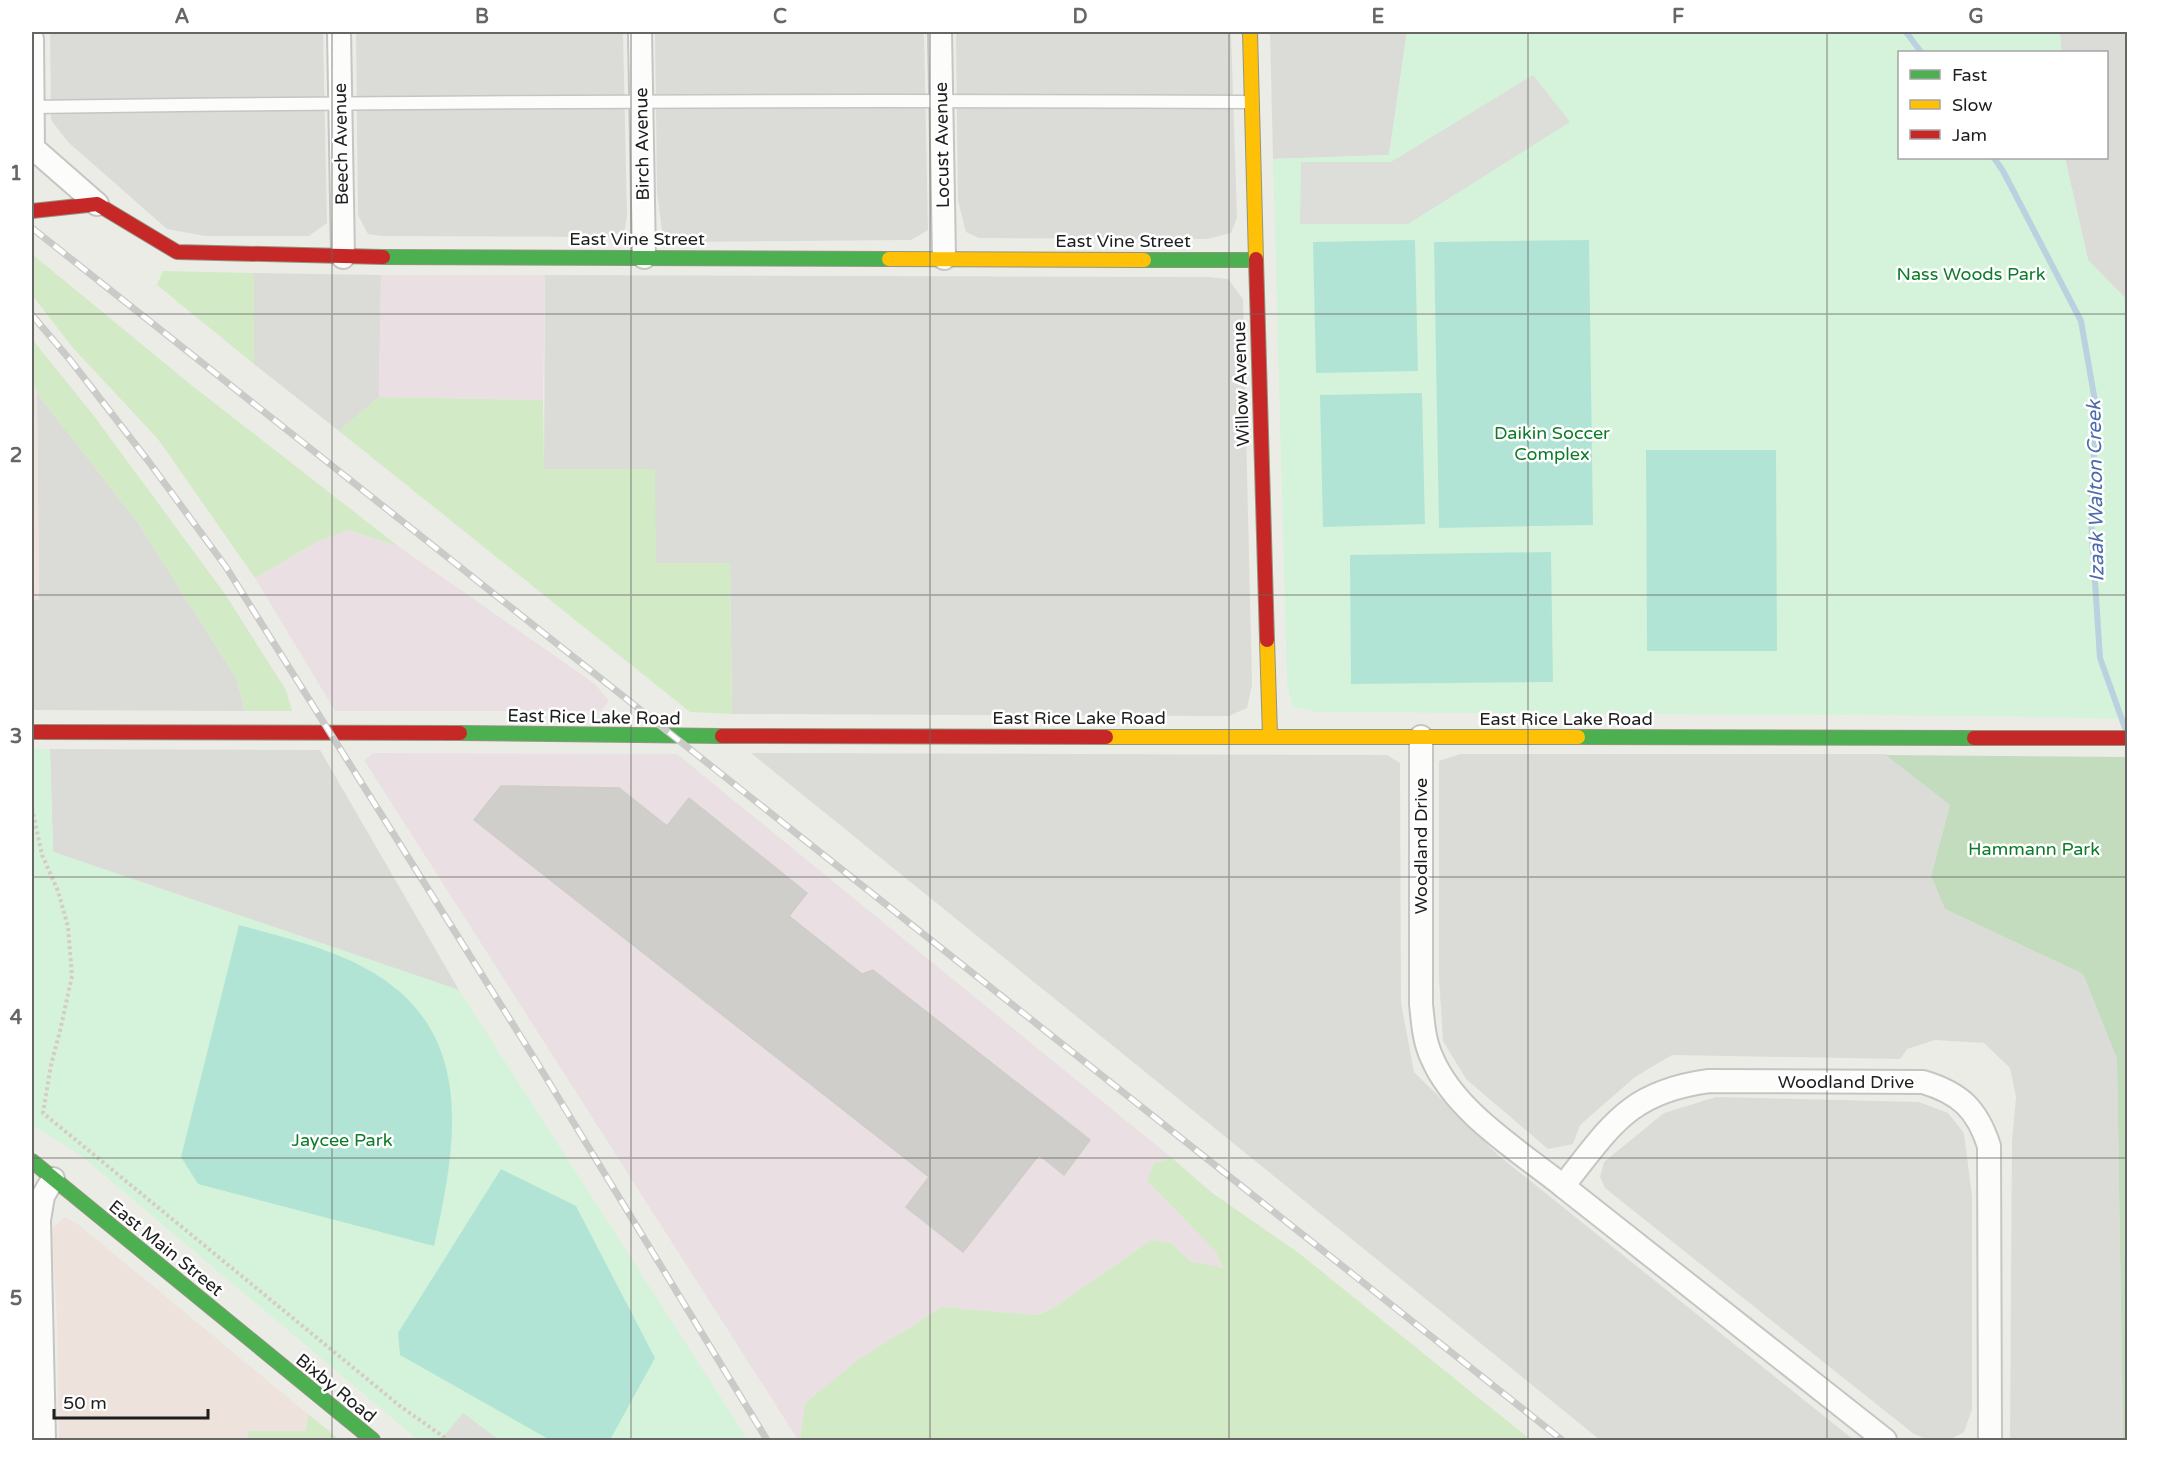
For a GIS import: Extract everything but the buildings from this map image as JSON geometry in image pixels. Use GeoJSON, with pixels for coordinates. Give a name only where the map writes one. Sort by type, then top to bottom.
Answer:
{"type":"FeatureCollection","features":[{"type":"Feature","properties":{"kind":"street","name":"Beech Avenue"},"geometry":{"type":"LineString","coordinates":[[339,32],[343,257]]}},
{"type":"Feature","properties":{"kind":"street","name":"Birch Avenue"},"geometry":{"type":"LineString","coordinates":[[640,32],[644,257]]}},
{"type":"Feature","properties":{"kind":"street","name":"Locust Avenue"},"geometry":{"type":"LineString","coordinates":[[940,32],[944,258]]}},
{"type":"Feature","properties":{"kind":"street","name":"Willow Avenue"},"geometry":{"type":"LineString","coordinates":[[1250,32],[1270,736]]}},
{"type":"Feature","properties":{"kind":"street"},"geometry":{"type":"LineString","coordinates":[[32,39],[33,148],[97,204]]}},
{"type":"Feature","properties":{"kind":"street"},"geometry":{"type":"LineString","coordinates":[[32,211],[97,204]]}},
{"type":"Feature","properties":{"kind":"street","name":"East Vine Street"},"geometry":{"type":"LineString","coordinates":[[97,204],[177,252],[343,257],[1255,260]]}},
{"type":"Feature","properties":{"kind":"street","name":"East Rice Lake Road"},"geometry":{"type":"LineString","coordinates":[[32,732],[409,732],[671,736],[2127,738]]}},
{"type":"Feature","properties":{"kind":"street","name":"Woodland Drive"},"geometry":{"type":"LineString","coordinates":[[1421,737],[1421,1004],[1424,1034],[1431,1057],[1442,1079],[1457,1099],[1475,1116],[1885,1440]]}},
{"type":"Feature","properties":{"kind":"street","name":"Woodland Drive"},"geometry":{"type":"LineString","coordinates":[[1563,1186],[1612,1124],[1635,1105],[1657,1093],[1680,1085],[1709,1081],[1923,1082],[1941,1087],[1958,1096],[1974,1112],[1989,1146],[1990,1440]]}},
{"type":"Feature","properties":{"kind":"street","name":"East Main Street"},"geometry":{"type":"LineString","coordinates":[[32,1161],[277,1363]]}},
{"type":"Feature","properties":{"kind":"street"},"geometry":{"type":"LineString","coordinates":[[44,1440],[36,1302],[39,1220],[43,1196],[53,1179]]}},
{"type":"Feature","properties":{"kind":"street","name":"Bixby Road"},"geometry":{"type":"LineString","coordinates":[[277,1363],[373,1440]]}},
{"type":"Feature","properties":{"kind":"lane"},"geometry":{"type":"LineString","coordinates":[[32,106],[641,101],[1252,102]]}},
{"type":"Feature","properties":{"kind":"path"},"geometry":{"type":"LineString","coordinates":[[32,808],[42,855],[58,891],[68,927],[72,976],[51,1065],[43,1113],[400,1406],[448,1440]]}},
{"type":"Feature","properties":{"kind":"shaded area"},"geometry":{"type":"Polygon","coordinates":[[[50,32],[323,32],[327,223],[309,236],[205,236],[167,229],[68,142],[51,120],[50,32]]]}},
{"type":"Feature","properties":{"kind":"shaded area"},"geometry":{"type":"Polygon","coordinates":[[[356,32],[623,32],[627,215],[625,229],[611,237],[383,236],[368,234],[358,215],[356,32]]]}},
{"type":"Feature","properties":{"kind":"shaded area"},"geometry":{"type":"Polygon","coordinates":[[[655,32],[924,32],[928,230],[911,240],[681,242],[662,231],[657,192],[655,32]]]}},
{"type":"Feature","properties":{"kind":"shaded area"},"geometry":{"type":"Polygon","coordinates":[[[956,32],[1231,32],[1237,218],[1231,233],[1207,239],[979,238],[966,232],[958,201],[956,32]]]}},
{"type":"Feature","properties":{"kind":"shaded area"},"geometry":{"type":"Polygon","coordinates":[[[1270,32],[1407,32],[1389,155],[1273,159],[1270,32]]]}},
{"type":"Feature","properties":{"kind":"shaded area"},"geometry":{"type":"Polygon","coordinates":[[[2060,32],[2127,32],[2127,300],[2088,260],[2065,159],[2108,159],[2108,51],[2061,51],[2060,32]]]}},
{"type":"Feature","properties":{"kind":"shaded area"},"geometry":{"type":"Polygon","coordinates":[[[1533,75],[1570,122],[1408,224],[1300,224],[1301,162],[1391,162],[1533,75]]]}},
{"type":"Feature","properties":{"kind":"shaded area"},"geometry":{"type":"Polygon","coordinates":[[[254,273],[381,275],[379,397],[339,431],[254,364],[254,273]]]}},
{"type":"Feature","properties":{"kind":"shaded area"},"geometry":{"type":"Polygon","coordinates":[[[381,275],[545,275],[543,400],[379,397],[381,275]]]}},
{"type":"Feature","properties":{"kind":"shaded area"},"geometry":{"type":"Polygon","coordinates":[[[545,275],[1208,277],[1228,279],[1243,299],[1252,685],[1247,708],[1229,716],[732,714],[730,563],[656,563],[544,469],[545,275]]]}},
{"type":"Feature","properties":{"kind":"shaded area"},"geometry":{"type":"Polygon","coordinates":[[[32,375],[37,393],[39,600],[32,600],[32,375]]]}},
{"type":"Feature","properties":{"kind":"shaded area"},"geometry":{"type":"Polygon","coordinates":[[[37,393],[138,523],[236,678],[245,711],[32,710],[32,600],[39,599],[37,393]]]}},
{"type":"Feature","properties":{"kind":"shaded area"},"geometry":{"type":"Polygon","coordinates":[[[348,530],[398,546],[595,684],[609,701],[601,711],[335,711],[255,578],[317,542],[348,530]]]}},
{"type":"Feature","properties":{"kind":"shaded area"},"geometry":{"type":"Polygon","coordinates":[[[50,749],[320,750],[459,990],[53,852],[50,749]]]}},
{"type":"Feature","properties":{"kind":"shaded area"},"geometry":{"type":"Polygon","coordinates":[[[373,753],[677,754],[1172,1158],[1154,1163],[1147,1181],[1216,1252],[1223,1269],[1190,1261],[1171,1243],[1151,1240],[1052,1309],[1037,1315],[942,1307],[805,1403],[800,1440],[798,1440],[364,760],[373,753]]]}},
{"type":"Feature","properties":{"kind":"shaded area"},"geometry":{"type":"Polygon","coordinates":[[[751,753],[1387,755],[1400,763],[1401,1003],[1414,1072],[1498,1155],[1854,1440],[1600,1440],[751,753]]]}},
{"type":"Feature","properties":{"kind":"shaded area"},"geometry":{"type":"Polygon","coordinates":[[[1460,754],[1886,754],[1950,805],[1931,876],[1945,909],[2083,974],[2117,1059],[2123,1440],[2010,1440],[2012,1141],[2016,1097],[2010,1068],[1984,1043],[1935,1040],[1907,1049],[1900,1059],[1672,1055],[1635,1077],[1580,1125],[1573,1144],[1548,1149],[1466,1079],[1443,1041],[1439,978],[1439,761],[1460,754]]]}},
{"type":"Feature","properties":{"kind":"shaded area"},"geometry":{"type":"Polygon","coordinates":[[[1716,1097],[1919,1102],[1948,1113],[1964,1133],[1972,1196],[1972,1409],[1964,1432],[1949,1440],[1929,1440],[1914,1434],[1605,1188],[1600,1177],[1604,1162],[1664,1113],[1716,1097]]]}},
{"type":"Feature","properties":{"kind":"shaded area"},"geometry":{"type":"Polygon","coordinates":[[[65,1217],[79,1225],[308,1414],[306,1431],[249,1431],[248,1440],[59,1440],[57,1322],[52,1234],[53,1227],[65,1217]]]}},
{"type":"Feature","properties":{"kind":"shaded area"},"geometry":{"type":"Polygon","coordinates":[[[463,1413],[499,1440],[441,1440],[463,1413]]]}},
{"type":"Feature","properties":{"kind":"green space","name":"Daikin Soccer Complex"},"geometry":{"type":"Polygon","coordinates":[[[1407,32],[2060,32],[2061,51],[1898,51],[1898,159],[2065,159],[2088,260],[2127,300],[2127,719],[1992,716],[1318,712],[1293,707],[1287,683],[1273,159],[1389,155],[1407,32]]]}},
{"type":"Feature","properties":{"kind":"green space"},"geometry":{"type":"Polygon","coordinates":[[[1415,240],[1418,371],[1316,373],[1313,242],[1415,240]]]}},
{"type":"Feature","properties":{"kind":"green space"},"geometry":{"type":"Polygon","coordinates":[[[1589,240],[1593,525],[1439,528],[1434,242],[1589,240]]]}},
{"type":"Feature","properties":{"kind":"green space"},"geometry":{"type":"Polygon","coordinates":[[[32,254],[190,384],[398,546],[348,530],[317,542],[255,578],[158,439],[73,348],[32,295],[32,254]]]}},
{"type":"Feature","properties":{"kind":"green space"},"geometry":{"type":"Polygon","coordinates":[[[163,271],[254,273],[254,364],[157,285],[163,271]]]}},
{"type":"Feature","properties":{"kind":"green space"},"geometry":{"type":"Polygon","coordinates":[[[32,339],[94,416],[225,594],[286,690],[292,711],[245,711],[236,678],[138,523],[37,393],[32,375],[32,339]]]}},
{"type":"Feature","properties":{"kind":"green space"},"geometry":{"type":"Polygon","coordinates":[[[1422,393],[1425,524],[1323,527],[1320,395],[1422,393]]]}},
{"type":"Feature","properties":{"kind":"green space"},"geometry":{"type":"Polygon","coordinates":[[[379,397],[543,400],[544,469],[655,469],[656,563],[730,563],[732,714],[690,712],[339,431],[379,397]]]}},
{"type":"Feature","properties":{"kind":"green space"},"geometry":{"type":"Polygon","coordinates":[[[1646,450],[1776,450],[1777,651],[1647,651],[1646,450]]]}},
{"type":"Feature","properties":{"kind":"green space"},"geometry":{"type":"Polygon","coordinates":[[[1551,552],[1553,682],[1351,684],[1350,555],[1551,552]]]}},
{"type":"Feature","properties":{"kind":"green space","name":"Jaycee Park"},"geometry":{"type":"Polygon","coordinates":[[[32,749],[50,749],[53,852],[459,990],[748,1440],[418,1440],[80,1155],[32,1125],[32,749]]]}},
{"type":"Feature","properties":{"kind":"green space","name":"Hammann Park"},"geometry":{"type":"Polygon","coordinates":[[[1886,755],[2127,757],[2127,1440],[2123,1440],[2117,1059],[2083,974],[1945,909],[1931,876],[1950,805],[1886,755]]]}},
{"type":"Feature","properties":{"kind":"green space"},"geometry":{"type":"Polygon","coordinates":[[[239,925],[330,952],[364,968],[380,977],[411,1003],[432,1032],[445,1064],[451,1099],[452,1135],[442,1209],[434,1246],[198,1184],[181,1157],[239,925]]]}},
{"type":"Feature","properties":{"kind":"green space"},"geometry":{"type":"Polygon","coordinates":[[[1172,1158],[1211,1192],[1300,1254],[1531,1440],[800,1440],[805,1403],[858,1360],[942,1307],[1037,1315],[1052,1309],[1151,1240],[1171,1243],[1190,1261],[1223,1268],[1216,1252],[1147,1181],[1154,1163],[1172,1158]]]}},
{"type":"Feature","properties":{"kind":"green space"},"geometry":{"type":"Polygon","coordinates":[[[501,1169],[576,1206],[655,1358],[610,1440],[550,1440],[400,1355],[398,1333],[501,1169]]]}},
{"type":"Feature","properties":{"kind":"green space"},"geometry":{"type":"Polygon","coordinates":[[[308,1414],[340,1440],[248,1440],[248,1431],[306,1431],[308,1414]]]}},
{"type":"Feature","properties":{"kind":"waterway","name":"Izaak Walton Creek"},"geometry":{"type":"LineString","coordinates":[[1906,32],[1920,51]]}},
{"type":"Feature","properties":{"kind":"waterway","name":"Izaak Walton Creek"},"geometry":{"type":"LineString","coordinates":[[1995,159],[2081,321],[2096,407],[2091,521],[2100,658],[2125,728]]}},
{"type":"Feature","properties":{"kind":"railway"},"geometry":{"type":"LineString","coordinates":[[32,228],[1562,1440]]}},
{"type":"Feature","properties":{"kind":"railway"},"geometry":{"type":"LineString","coordinates":[[32,315],[71,361],[149,462],[226,567],[536,1061],[767,1440]]}},
{"type":"Feature","properties":{"kind":"traffic: fast"},"geometry":{"type":"LineString","coordinates":[[383,257],[889,259]]}},
{"type":"Feature","properties":{"kind":"traffic: fast"},"geometry":{"type":"LineString","coordinates":[[1144,260],[1255,260]]}},
{"type":"Feature","properties":{"kind":"traffic: fast"},"geometry":{"type":"LineString","coordinates":[[460,733],[722,736]]}},
{"type":"Feature","properties":{"kind":"traffic: fast"},"geometry":{"type":"LineString","coordinates":[[1578,737],[1974,738]]}},
{"type":"Feature","properties":{"kind":"traffic: fast"},"geometry":{"type":"LineString","coordinates":[[32,1161],[373,1440]]}},
{"type":"Feature","properties":{"kind":"traffic: slow"},"geometry":{"type":"LineString","coordinates":[[1250,32],[1256,259]]}},
{"type":"Feature","properties":{"kind":"traffic: slow"},"geometry":{"type":"LineString","coordinates":[[889,259],[1144,260]]}},
{"type":"Feature","properties":{"kind":"traffic: slow"},"geometry":{"type":"LineString","coordinates":[[1267,640],[1270,736]]}},
{"type":"Feature","properties":{"kind":"traffic: slow"},"geometry":{"type":"LineString","coordinates":[[1106,737],[1578,737]]}},
{"type":"Feature","properties":{"kind":"traffic: jam"},"geometry":{"type":"LineString","coordinates":[[32,211],[97,204],[177,252],[383,257]]}},
{"type":"Feature","properties":{"kind":"traffic: jam"},"geometry":{"type":"LineString","coordinates":[[1256,259],[1267,640]]}},
{"type":"Feature","properties":{"kind":"traffic: jam"},"geometry":{"type":"LineString","coordinates":[[32,732],[460,733]]}},
{"type":"Feature","properties":{"kind":"traffic: jam"},"geometry":{"type":"LineString","coordinates":[[722,736],[1106,737]]}},
{"type":"Feature","properties":{"kind":"traffic: jam"},"geometry":{"type":"LineString","coordinates":[[1974,738],[2128,738]]}},
{"type":"Feature","properties":{"kind":"park label","name":"Nass Woods Park"},"geometry":{"type":"Point","coordinates":[1971,274]}}]}
